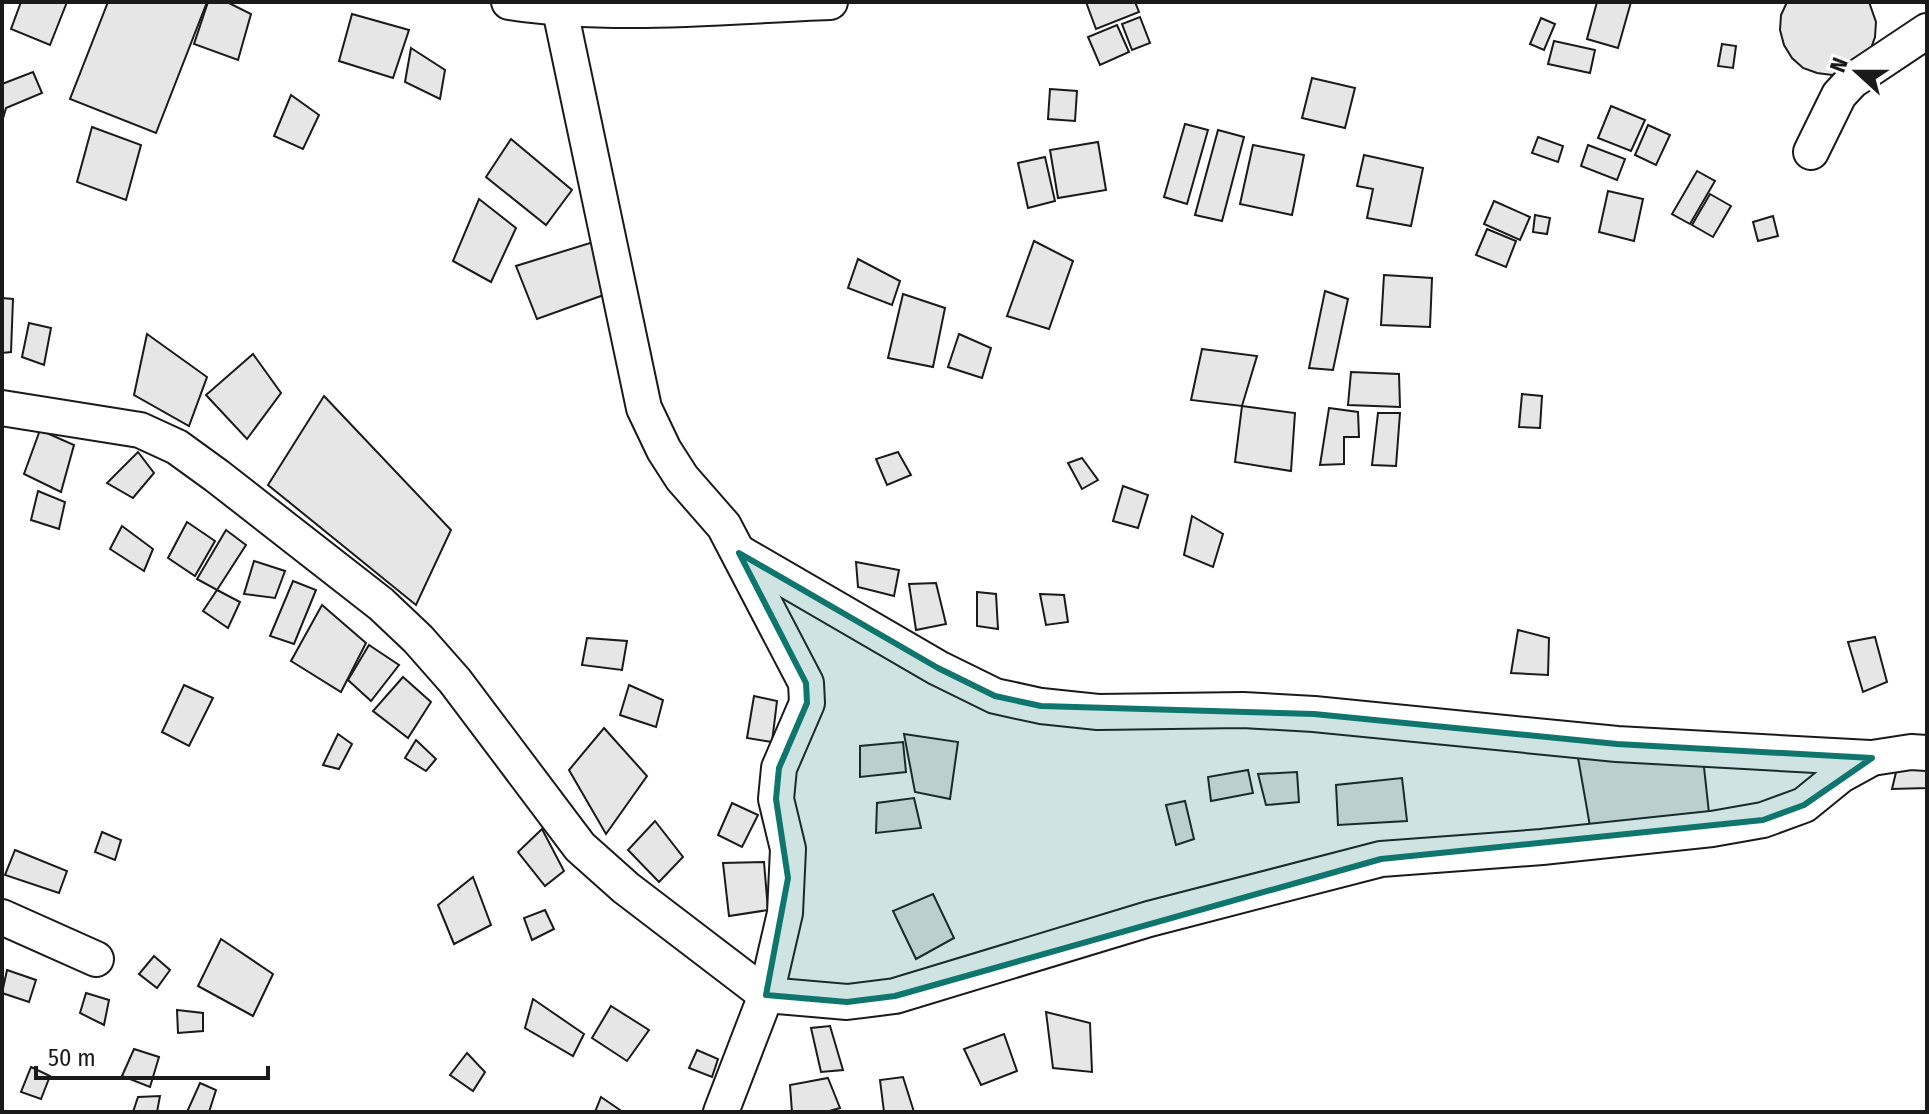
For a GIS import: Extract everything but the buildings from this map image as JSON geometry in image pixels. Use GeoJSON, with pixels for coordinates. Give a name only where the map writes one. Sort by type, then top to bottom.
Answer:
{"type":"FeatureCollection","features":[{"type":"Feature","properties":{"kind":"street"},"geometry":{"type":"LineString","coordinates":[[509,2],[560,10],[606,6],[830,2]]}},
{"type":"Feature","properties":{"kind":"street"},"geometry":{"type":"LineString","coordinates":[[560,10],[644,408],[664,450],[682,478],[710,506],[739,553],[806,683],[807,703],[779,768],[776,799],[788,849],[785,913],[766,995],[721,1112]]}},
{"type":"Feature","properties":{"kind":"street"},"geometry":{"type":"LineString","coordinates":[[1811,152],[1839,95],[1852,81],[1927,31]]}},
{"type":"Feature","properties":{"kind":"street"},"geometry":{"type":"LineString","coordinates":[[2,408],[140,430],[177,447],[217,476],[381,604],[418,639],[455,681],[580,847],[626,888],[766,995],[847,1002],[895,996],[1149,919],[1381,859],[1542,847],[1712,829],[1763,820],[1804,805],[1841,775],[1872,758]]}},
{"type":"Feature","properties":{"kind":"street"},"geometry":{"type":"LineString","coordinates":[[739,553],[938,668],[995,696],[1041,706],[1098,712],[1243,710],[1314,714],[1617,744],[1872,758],[1911,752],[1927,753]]}},
{"type":"Feature","properties":{"kind":"street"},"geometry":{"type":"LineString","coordinates":[[2,917],[96,959]]}},
{"type":"Feature","properties":{"kind":"highlighted area"},"geometry":{"type":"Polygon","coordinates":[[[739,553],[938,668],[995,696],[1041,706],[1314,714],[1617,744],[1872,758],[1804,805],[1763,820],[1381,859],[895,996],[847,1002],[766,995],[788,878],[776,799],[779,768],[807,703],[806,683],[739,553]]]}}]}
